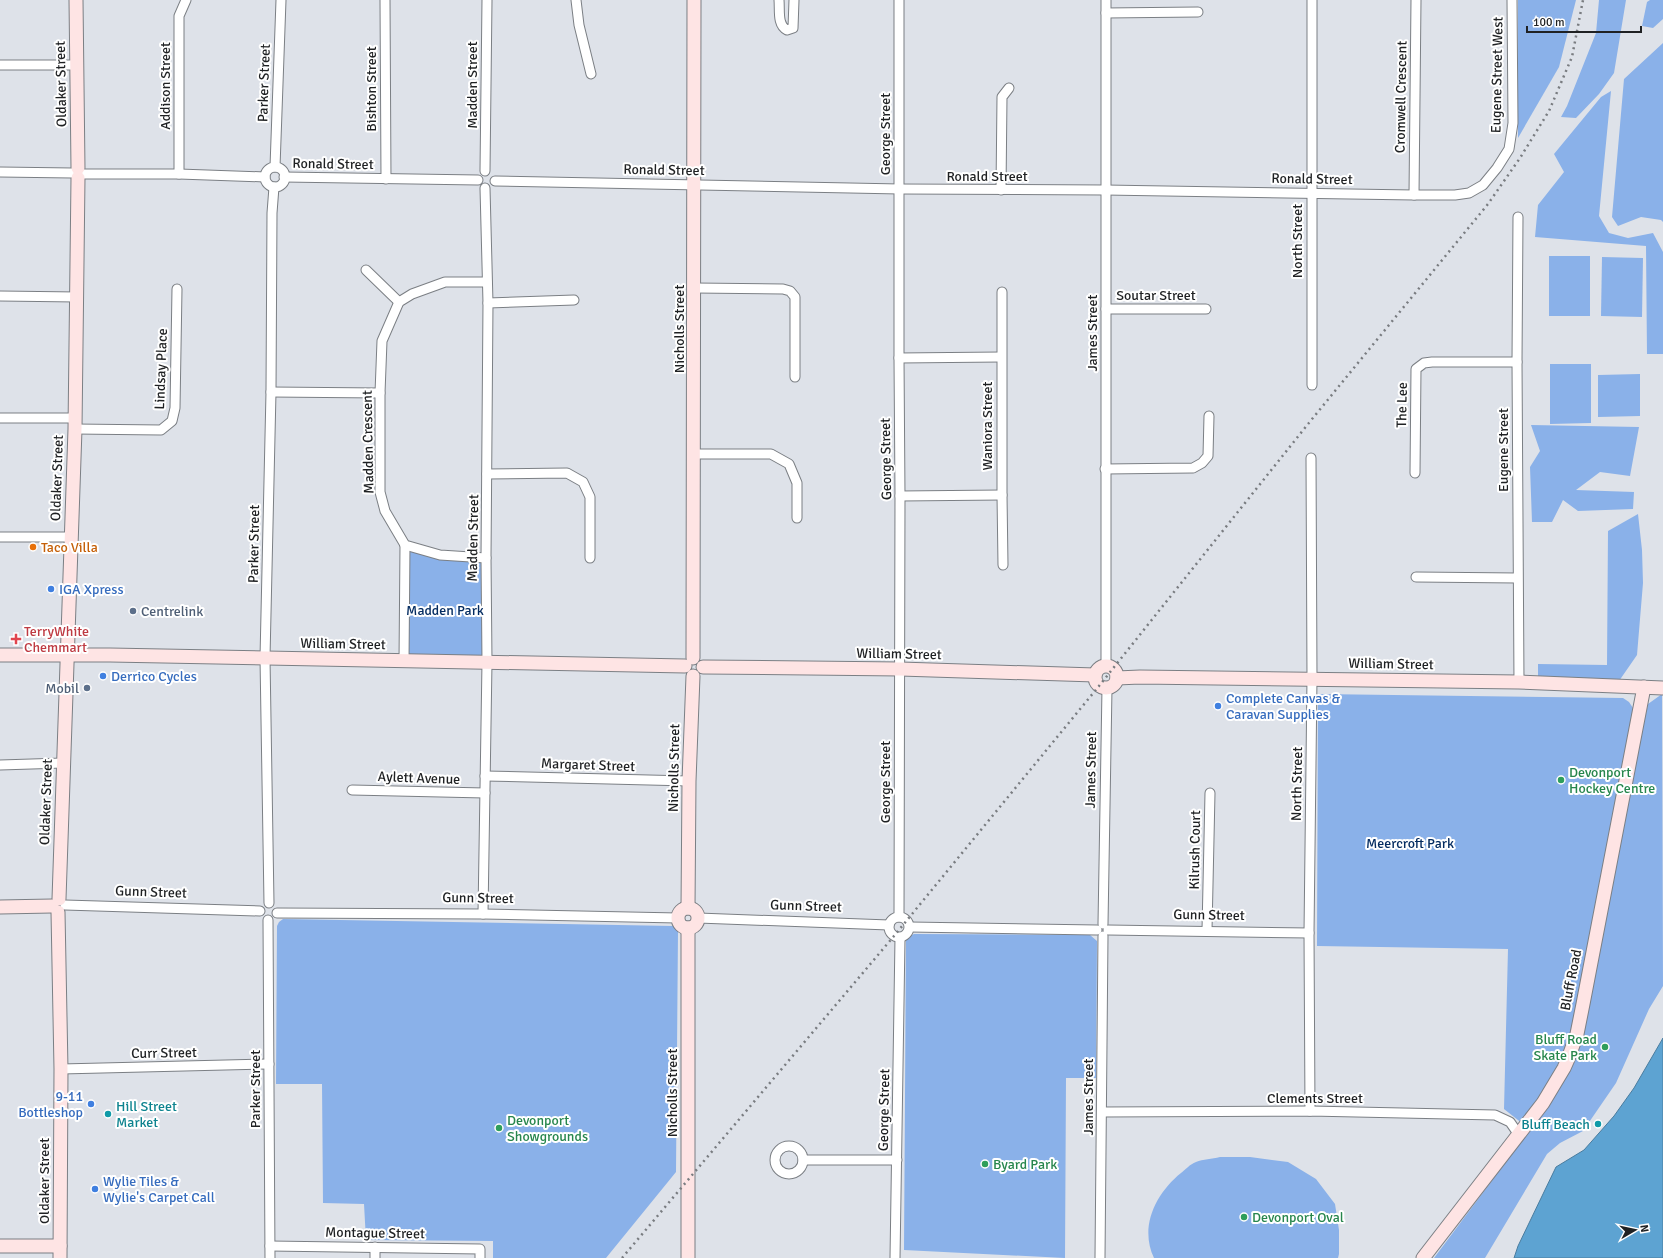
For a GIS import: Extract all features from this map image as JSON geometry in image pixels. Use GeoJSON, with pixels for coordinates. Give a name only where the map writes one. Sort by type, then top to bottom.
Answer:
{"type":"FeatureCollection","features":[{"type":"Feature","properties":{"kind":"street","name":"Oldaker Street"},"geometry":{"type":"LineString","coordinates":[[60,1252],[61,1069],[59,906],[66,655],[75,423],[77,297],[76,0]]}},
{"type":"Feature","properties":{"kind":"street","name":"Addison Street"},"geometry":{"type":"LineString","coordinates":[[180,174],[179,16],[186,0]]}},
{"type":"Feature","properties":{"kind":"street","name":"Parker Street"},"geometry":{"type":"LineString","coordinates":[[275,167],[281,0]]}},
{"type":"Feature","properties":{"kind":"street","name":"Bishton Street"},"geometry":{"type":"LineString","coordinates":[[385,0],[386,179]]}},
{"type":"Feature","properties":{"kind":"street","name":"Madden Street"},"geometry":{"type":"LineString","coordinates":[[485,170],[487,0]]}},
{"type":"Feature","properties":{"kind":"street"},"geometry":{"type":"LineString","coordinates":[[576,0],[579,25],[591,74]]}},
{"type":"Feature","properties":{"kind":"street","name":"Nicholls Street"},"geometry":{"type":"LineString","coordinates":[[688,908],[689,781],[693,667],[695,288],[694,0]]}},
{"type":"Feature","properties":{"kind":"street"},"geometry":{"type":"LineString","coordinates":[[779,0],[780,24],[782,28],[787,30],[793,28],[794,0]]}},
{"type":"Feature","properties":{"kind":"street","name":"George Street"},"geometry":{"type":"LineString","coordinates":[[899,0],[899,917]]}},
{"type":"Feature","properties":{"kind":"street","name":"James Street"},"geometry":{"type":"LineString","coordinates":[[1106,0],[1106,666]]}},
{"type":"Feature","properties":{"kind":"street","name":"North Street"},"geometry":{"type":"LineString","coordinates":[[1312,0],[1312,385]]}},
{"type":"Feature","properties":{"kind":"street","name":"Cromwell Crescent"},"geometry":{"type":"LineString","coordinates":[[1414,195],[1416,0]]}},
{"type":"Feature","properties":{"kind":"street","name":"Eugene Street West"},"geometry":{"type":"LineString","coordinates":[[1478,188],[1497,168],[1509,149],[1513,123],[1512,0]]}},
{"type":"Feature","properties":{"kind":"street"},"geometry":{"type":"LineString","coordinates":[[1106,13],[1198,12]]}},
{"type":"Feature","properties":{"kind":"street"},"geometry":{"type":"LineString","coordinates":[[0,65],[77,65]]}},
{"type":"Feature","properties":{"kind":"street"},"geometry":{"type":"LineString","coordinates":[[1001,190],[1002,97],[1008,88]]}},
{"type":"Feature","properties":{"kind":"street"},"geometry":{"type":"LineString","coordinates":[[275,167],[280,169],[284,177],[280,185],[274,187],[269,185],[265,177],[267,171],[275,167]]}},
{"type":"Feature","properties":{"kind":"street"},"geometry":{"type":"LineString","coordinates":[[485,170],[492,172],[495,176],[495,181],[491,186],[485,188],[480,185],[478,180],[479,175],[485,170]]}},
{"type":"Feature","properties":{"kind":"street"},"geometry":{"type":"LineString","coordinates":[[0,172],[180,174],[265,177]]}},
{"type":"Feature","properties":{"kind":"street","name":"Ronald Street"},"geometry":{"type":"LineString","coordinates":[[284,177],[478,180]]}},
{"type":"Feature","properties":{"kind":"street","name":"Ronald Street"},"geometry":{"type":"LineString","coordinates":[[495,181],[900,189],[1105,190],[1414,195],[1455,195],[1469,193],[1478,188]]}},
{"type":"Feature","properties":{"kind":"street","name":"Parker Street"},"geometry":{"type":"LineString","coordinates":[[269,903],[265,658],[271,392],[272,213],[274,187]]}},
{"type":"Feature","properties":{"kind":"street","name":"Madden Street"},"geometry":{"type":"LineString","coordinates":[[483,914],[487,662],[486,558],[488,302],[485,188]]}},
{"type":"Feature","properties":{"kind":"street","name":"Eugene Street"},"geometry":{"type":"LineString","coordinates":[[1518,218],[1517,362],[1519,682]]}},
{"type":"Feature","properties":{"kind":"street"},"geometry":{"type":"LineString","coordinates":[[366,270],[399,302],[412,294],[445,282],[487,282]]}},
{"type":"Feature","properties":{"kind":"street"},"geometry":{"type":"LineString","coordinates":[[695,288],[783,289],[790,291],[795,297],[795,377]]}},
{"type":"Feature","properties":{"kind":"street","name":"Lindsay Place"},"geometry":{"type":"LineString","coordinates":[[0,418],[161,430],[172,421],[175,408],[177,289]]}},
{"type":"Feature","properties":{"kind":"street","name":"Waniora Street"},"geometry":{"type":"LineString","coordinates":[[1002,292],[1001,357],[1003,565]]}},
{"type":"Feature","properties":{"kind":"street"},"geometry":{"type":"LineString","coordinates":[[0,296],[77,297]]}},
{"type":"Feature","properties":{"kind":"street"},"geometry":{"type":"LineString","coordinates":[[488,302],[574,300]]}},
{"type":"Feature","properties":{"kind":"street","name":"Madden Crescent"},"geometry":{"type":"LineString","coordinates":[[399,302],[382,342],[380,393],[380,492],[385,511],[404,545]]}},
{"type":"Feature","properties":{"kind":"street","name":"Soutar Street"},"geometry":{"type":"LineString","coordinates":[[1106,309],[1206,309]]}},
{"type":"Feature","properties":{"kind":"street"},"geometry":{"type":"LineString","coordinates":[[899,358],[1001,357]]}},
{"type":"Feature","properties":{"kind":"street","name":"The Lee"},"geometry":{"type":"LineString","coordinates":[[1415,473],[1416,369],[1424,363],[1432,362],[1517,362]]}},
{"type":"Feature","properties":{"kind":"street"},"geometry":{"type":"LineString","coordinates":[[271,392],[380,393]]}},
{"type":"Feature","properties":{"kind":"street"},"geometry":{"type":"LineString","coordinates":[[1105,469],[1193,468],[1202,463],[1208,456],[1209,416]]}},
{"type":"Feature","properties":{"kind":"street"},"geometry":{"type":"LineString","coordinates":[[694,454],[771,454],[789,464],[797,483],[797,518]]}},
{"type":"Feature","properties":{"kind":"street","name":"North Street"},"geometry":{"type":"LineString","coordinates":[[1310,1111],[1309,933],[1312,678],[1311,458]]}},
{"type":"Feature","properties":{"kind":"street"},"geometry":{"type":"LineString","coordinates":[[487,474],[568,473],[583,482],[590,497],[590,558]]}},
{"type":"Feature","properties":{"kind":"street"},"geometry":{"type":"LineString","coordinates":[[900,496],[1002,495]]}},
{"type":"Feature","properties":{"kind":"street"},"geometry":{"type":"LineString","coordinates":[[0,537],[70,537]]}},
{"type":"Feature","properties":{"kind":"street"},"geometry":{"type":"LineString","coordinates":[[404,661],[404,545],[440,555],[486,558]]}},
{"type":"Feature","properties":{"kind":"street"},"geometry":{"type":"LineString","coordinates":[[1416,577],[1518,578]]}},
{"type":"Feature","properties":{"kind":"street","name":"William Street"},"geometry":{"type":"LineString","coordinates":[[0,655],[265,658],[693,667],[900,669],[1095,676]]}},
{"type":"Feature","properties":{"kind":"street"},"geometry":{"type":"LineString","coordinates":[[1106,666],[1113,669],[1117,675],[1117,678],[1114,685],[1107,688],[1099,686],[1095,680],[1095,676],[1098,669],[1106,666]]}},
{"type":"Feature","properties":{"kind":"street","name":"William Street"},"geometry":{"type":"LineString","coordinates":[[1117,678],[1312,678],[1519,682],[1663,688]]}},
{"type":"Feature","properties":{"kind":"street","name":"Bluff Road"},"geometry":{"type":"LineString","coordinates":[[1423,1258],[1544,1102],[1564,1068],[1576,1034],[1644,687]]}},
{"type":"Feature","properties":{"kind":"street","name":"James Street"},"geometry":{"type":"LineString","coordinates":[[1100,1258],[1107,688]]}},
{"type":"Feature","properties":{"kind":"street"},"geometry":{"type":"LineString","coordinates":[[0,764],[63,764]]}},
{"type":"Feature","properties":{"kind":"street","name":"Margaret Street"},"geometry":{"type":"LineString","coordinates":[[485,776],[689,781]]}},
{"type":"Feature","properties":{"kind":"street","name":"Aylett Avenue"},"geometry":{"type":"LineString","coordinates":[[352,790],[484,793]]}},
{"type":"Feature","properties":{"kind":"street","name":"Kilrush Court"},"geometry":{"type":"LineString","coordinates":[[1207,930],[1210,793]]}},
{"type":"Feature","properties":{"kind":"street"},"geometry":{"type":"LineString","coordinates":[[269,903],[274,905],[277,913],[275,918],[268,920],[262,918],[260,911],[262,906],[269,903]]}},
{"type":"Feature","properties":{"kind":"street","name":"Gunn Street"},"geometry":{"type":"LineString","coordinates":[[0,907],[59,906],[260,911]]}},
{"type":"Feature","properties":{"kind":"street"},"geometry":{"type":"LineString","coordinates":[[688,908],[696,912],[698,918],[694,926],[688,928],[682,926],[678,918],[681,911],[688,908]]}},
{"type":"Feature","properties":{"kind":"street","name":"Gunn Street"},"geometry":{"type":"LineString","coordinates":[[277,913],[483,914],[678,918]]}},
{"type":"Feature","properties":{"kind":"street"},"geometry":{"type":"LineString","coordinates":[[899,917],[907,920],[910,927],[908,934],[900,938],[891,934],[889,925],[893,919],[899,917]]}},
{"type":"Feature","properties":{"kind":"street","name":"Gunn Street"},"geometry":{"type":"LineString","coordinates":[[698,918],[889,925]]}},
{"type":"Feature","properties":{"kind":"street","name":"Parker Street"},"geometry":{"type":"LineString","coordinates":[[268,920],[270,1258]]}},
{"type":"Feature","properties":{"kind":"street","name":"Gunn Street"},"geometry":{"type":"LineString","coordinates":[[910,927],[1207,930],[1309,933]]}},
{"type":"Feature","properties":{"kind":"street","name":"Nicholls Street"},"geometry":{"type":"LineString","coordinates":[[688,928],[688,1258]]}},
{"type":"Feature","properties":{"kind":"street","name":"George Street"},"geometry":{"type":"LineString","coordinates":[[895,1258],[900,938]]}},
{"type":"Feature","properties":{"kind":"street","name":"Curr Street"},"geometry":{"type":"LineString","coordinates":[[61,1069],[269,1064]]}},
{"type":"Feature","properties":{"kind":"street","name":"Clements Street"},"geometry":{"type":"LineString","coordinates":[[1102,1112],[1310,1111],[1495,1115],[1510,1122],[1519,1135]]}},
{"type":"Feature","properties":{"kind":"street"},"geometry":{"type":"LineString","coordinates":[[802,1160],[897,1160]]}},
{"type":"Feature","properties":{"kind":"street"},"geometry":{"type":"LineString","coordinates":[[0,1246],[60,1252]]}},
{"type":"Feature","properties":{"kind":"street","name":"Montague Street"},"geometry":{"type":"LineString","coordinates":[[270,1246],[375,1247],[480,1253]]}},
{"type":"Feature","properties":{"kind":"street"},"geometry":{"type":"LineString","coordinates":[[375,1247],[375,1258]]}},
{"type":"Feature","properties":{"kind":"green space"},"geometry":{"type":"Polygon","coordinates":[[[1518,0],[1576,0],[1559,67],[1518,138],[1518,0]]]}},
{"type":"Feature","properties":{"kind":"green space"},"geometry":{"type":"Polygon","coordinates":[[[1599,0],[1626,0],[1614,73],[1599,94],[1576,118],[1561,117],[1567,106],[1596,33],[1599,0]]]}},
{"type":"Feature","properties":{"kind":"green space"},"geometry":{"type":"Polygon","coordinates":[[[1650,0],[1663,0],[1663,19],[1653,28],[1642,26],[1647,2],[1650,0]]]}},
{"type":"Feature","properties":{"kind":"green space"},"geometry":{"type":"Polygon","coordinates":[[[1663,43],[1663,222],[1661,220],[1641,217],[1618,226],[1612,217],[1624,79],[1663,43]]]}},
{"type":"Feature","properties":{"kind":"green space"},"geometry":{"type":"Polygon","coordinates":[[[1611,91],[1599,216],[1609,233],[1628,238],[1653,233],[1663,252],[1663,354],[1647,354],[1646,246],[1535,237],[1538,205],[1564,172],[1554,154],[1601,97],[1611,91]]]}},
{"type":"Feature","properties":{"kind":"green space"},"geometry":{"type":"Polygon","coordinates":[[[1549,256],[1590,256],[1590,316],[1549,316],[1549,256]]]}},
{"type":"Feature","properties":{"kind":"green space"},"geometry":{"type":"Polygon","coordinates":[[[1602,257],[1643,258],[1642,317],[1601,316],[1602,257]]]}},
{"type":"Feature","properties":{"kind":"green space"},"geometry":{"type":"Polygon","coordinates":[[[1550,364],[1591,364],[1591,423],[1550,424],[1550,364]]]}},
{"type":"Feature","properties":{"kind":"green space"},"geometry":{"type":"Polygon","coordinates":[[[1640,374],[1640,416],[1598,417],[1598,375],[1640,374]]]}},
{"type":"Feature","properties":{"kind":"green space"},"geometry":{"type":"Polygon","coordinates":[[[1531,425],[1639,427],[1630,476],[1600,472],[1576,490],[1634,492],[1633,509],[1578,511],[1563,500],[1552,522],[1532,522],[1530,467],[1540,451],[1531,425]]]}},
{"type":"Feature","properties":{"kind":"green space"},"geometry":{"type":"Polygon","coordinates":[[[1638,514],[1642,550],[1643,583],[1637,655],[1619,681],[1538,678],[1538,664],[1607,665],[1608,531],[1638,514]]]}},
{"type":"Feature","properties":{"kind":"green space","name":"Madden Park"},"geometry":{"type":"Polygon","coordinates":[[[405,545],[486,558],[487,662],[404,661],[405,545]]]}},
{"type":"Feature","properties":{"kind":"green space","name":"Meercroft Park"},"geometry":{"type":"Polygon","coordinates":[[[1318,694],[1623,698],[1629,702],[1633,708],[1568,1058],[1523,1124],[1504,1109],[1508,949],[1317,946],[1318,694]]]}},
{"type":"Feature","properties":{"kind":"green space"},"geometry":{"type":"Polygon","coordinates":[[[1662,694],[1663,986],[1649,1009],[1616,1083],[1583,1131],[1560,1143],[1547,1154],[1485,1258],[1434,1258],[1530,1130],[1572,1065],[1648,704],[1662,694]]]}},
{"type":"Feature","properties":{"kind":"green space","name":"Devonport Showgrounds"},"geometry":{"type":"Polygon","coordinates":[[[283,919],[673,926],[678,931],[676,1172],[606,1258],[493,1258],[493,1241],[366,1240],[364,1204],[323,1203],[322,1084],[276,1084],[277,926],[283,919]]]}},
{"type":"Feature","properties":{"kind":"green space","name":"Byard Park"},"geometry":{"type":"Polygon","coordinates":[[[914,934],[1090,935],[1097,941],[1096,1078],[1066,1078],[1065,1258],[904,1250],[906,940],[914,934]]]}},
{"type":"Feature","properties":{"kind":"green space","name":"Devonport Oval"},"geometry":{"type":"Polygon","coordinates":[[[1220,1157],[1250,1157],[1288,1162],[1316,1179],[1335,1204],[1339,1230],[1338,1258],[1154,1258],[1148,1234],[1149,1223],[1152,1211],[1164,1190],[1192,1164],[1202,1160],[1220,1157]]]}},
{"type":"Feature","properties":{"kind":"shaded area"},"geometry":{"type":"Polygon","coordinates":[[[1663,1038],[1663,1258],[1514,1258],[1518,1246],[1556,1167],[1584,1150],[1614,1116],[1634,1088],[1663,1038]]]}},
{"type":"Feature","properties":{"kind":"railway"},"geometry":{"type":"LineString","coordinates":[[622,1258],[894,936],[1099,686],[1308,424],[1488,204],[1520,158],[1549,111],[1572,57],[1583,0]]}},
{"type":"Feature","properties":{"kind":"place","name":"Taco Villa"},"geometry":{"type":"Point","coordinates":[33,547]}},
{"type":"Feature","properties":{"kind":"place","name":"IGA Xpress"},"geometry":{"type":"Point","coordinates":[51,589]}},
{"type":"Feature","properties":{"kind":"place","name":"Centrelink"},"geometry":{"type":"Point","coordinates":[133,611]}},
{"type":"Feature","properties":{"kind":"place","name":"TerryWhite Chemmart"},"geometry":{"type":"Point","coordinates":[16,639]}},
{"type":"Feature","properties":{"kind":"place","name":"Derrico Cycles"},"geometry":{"type":"Point","coordinates":[103,676]}},
{"type":"Feature","properties":{"kind":"place","name":"Mobil"},"geometry":{"type":"Point","coordinates":[87,688]}},
{"type":"Feature","properties":{"kind":"place","name":"Complete Canvas & Caravan Supplies"},"geometry":{"type":"Point","coordinates":[1218,706]}},
{"type":"Feature","properties":{"kind":"place","name":"Devonport Hockey Centre"},"geometry":{"type":"Point","coordinates":[1561,780]}},
{"type":"Feature","properties":{"kind":"place","name":"Bluff Road Skate Park"},"geometry":{"type":"Point","coordinates":[1605,1047]}},
{"type":"Feature","properties":{"kind":"place","name":"9-11 Bottleshop"},"geometry":{"type":"Point","coordinates":[91,1104]}},
{"type":"Feature","properties":{"kind":"place","name":"Hill Street Market"},"geometry":{"type":"Point","coordinates":[108,1114]}},
{"type":"Feature","properties":{"kind":"place","name":"Bluff Beach"},"geometry":{"type":"Point","coordinates":[1598,1124]}},
{"type":"Feature","properties":{"kind":"place","name":"Devonport Showgrounds"},"geometry":{"type":"Point","coordinates":[499,1128]}},
{"type":"Feature","properties":{"kind":"place","name":"Byard Park"},"geometry":{"type":"Point","coordinates":[985,1164]}},
{"type":"Feature","properties":{"kind":"place","name":"Wylie Tiles & Wylie's Carpet Call"},"geometry":{"type":"Point","coordinates":[95,1189]}},
{"type":"Feature","properties":{"kind":"place","name":"Devonport Oval"},"geometry":{"type":"Point","coordinates":[1244,1217]}}]}
